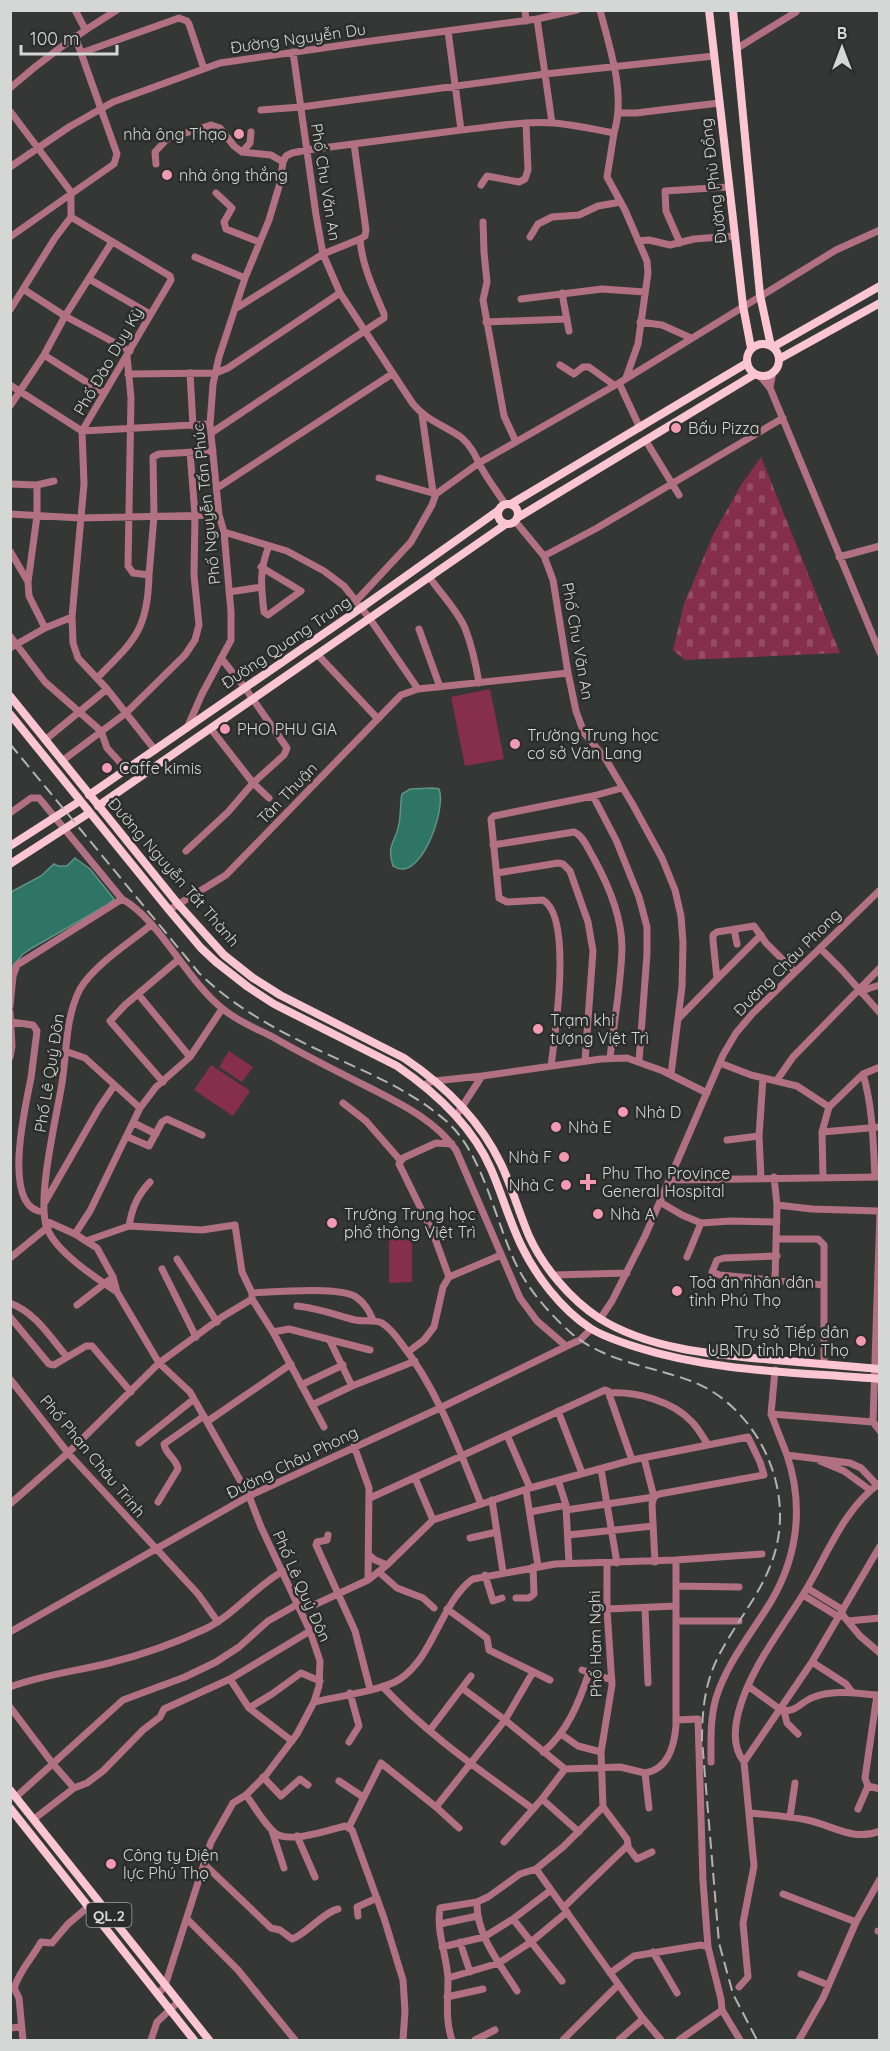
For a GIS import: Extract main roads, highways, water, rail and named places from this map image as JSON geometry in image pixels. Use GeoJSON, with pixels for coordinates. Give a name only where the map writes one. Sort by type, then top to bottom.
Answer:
{"type":"FeatureCollection","features":[{"type":"Feature","properties":{"kind":"main road","name":"Đường Phù Đổng"},"geometry":{"type":"LineString","coordinates":[[709,10],[734,236],[751,348]]}},
{"type":"Feature","properties":{"kind":"main road"},"geometry":{"type":"LineString","coordinates":[[732,10],[760,295],[772,346],[779,359],[777,367],[772,372],[757,375],[747,363],[747,355],[751,348],[761,344],[772,346],[879,286]]}},
{"type":"Feature","properties":{"kind":"main road"},"geometry":{"type":"LineString","coordinates":[[779,359],[879,303]]}},
{"type":"Feature","properties":{"kind":"main road","name":"Đường Quang Trung"},"geometry":{"type":"LineString","coordinates":[[89,795],[245,688],[358,605],[505,506],[747,363]]}},
{"type":"Feature","properties":{"kind":"main road","name":"Đường Quang Trung"},"geometry":{"type":"LineString","coordinates":[[98,806],[513,521],[757,375]]}},
{"type":"Feature","properties":{"kind":"main road"},"geometry":{"type":"LineString","coordinates":[[505,506],[517,509],[513,521],[500,520],[505,506]]}},
{"type":"Feature","properties":{"kind":"main road","name":"Đường Nguyễn Tất Thành"},"geometry":{"type":"LineString","coordinates":[[11,699],[216,948],[253,978],[280,995],[404,1058],[461,1105],[494,1150],[502,1165],[522,1218],[541,1257],[581,1305],[600,1319],[620,1329],[693,1351],[724,1356],[877,1369]]}},
{"type":"Feature","properties":{"kind":"main road","name":"Đường Nguyễn Tất Thành"},"geometry":{"type":"LineString","coordinates":[[10,714],[201,948],[248,987],[274,1004],[397,1066],[423,1085],[456,1116],[485,1156],[511,1223],[530,1262],[543,1281],[574,1315],[591,1329],[615,1340],[690,1362],[877,1379]]}},
{"type":"Feature","properties":{"kind":"main road"},"geometry":{"type":"LineString","coordinates":[[140,761],[149,772]]}},
{"type":"Feature","properties":{"kind":"main road"},"geometry":{"type":"LineString","coordinates":[[10,846],[80,801]]}},
{"type":"Feature","properties":{"kind":"main road"},"geometry":{"type":"LineString","coordinates":[[10,864],[89,813]]}},
{"type":"Feature","properties":{"kind":"main road"},"geometry":{"type":"LineString","coordinates":[[511,1223],[522,1218]]}},
{"type":"Feature","properties":{"kind":"main road"},"geometry":{"type":"LineString","coordinates":[[723,1366],[724,1356]]}},
{"type":"Feature","properties":{"kind":"main road","name":"QL.2"},"geometry":{"type":"LineString","coordinates":[[13,1793],[209,2040]]}},
{"type":"Feature","properties":{"kind":"main road","name":"QL.2"},"geometry":{"type":"LineString","coordinates":[[10,1808],[195,2040]]}},
{"type":"Feature","properties":{"kind":"railway"},"geometry":{"type":"LineString","coordinates":[[10,744],[199,973],[212,985],[238,1005],[282,1032],[382,1079],[415,1098],[445,1120],[459,1134],[480,1171],[511,1252],[524,1279],[549,1311],[571,1333],[598,1351],[691,1381],[710,1390],[727,1402],[755,1434],[773,1472],[778,1492],[779,1534],[775,1554],[760,1588],[729,1637],[710,1675],[705,1696],[702,1740],[719,1943],[733,1994],[757,2040]]}},
{"type":"Feature","properties":{"kind":"place","name":"nhà ông Thạo"},"geometry":{"type":"Point","coordinates":[239,134]}},
{"type":"Feature","properties":{"kind":"place","name":"nhà ông thắng"},"geometry":{"type":"Point","coordinates":[167,175]}},
{"type":"Feature","properties":{"kind":"place","name":"Bấu Pizza"},"geometry":{"type":"Point","coordinates":[676,428]}},
{"type":"Feature","properties":{"kind":"place","name":"PHO PHU GIA"},"geometry":{"type":"Point","coordinates":[225,729]}},
{"type":"Feature","properties":{"kind":"place","name":"Trường Trung học cơ sở Văn Lang"},"geometry":{"type":"Point","coordinates":[515,744]}},
{"type":"Feature","properties":{"kind":"place","name":"Caffe kimis"},"geometry":{"type":"Point","coordinates":[107,768]}},
{"type":"Feature","properties":{"kind":"place","name":"Trạm khí tượng Việt Trì"},"geometry":{"type":"Point","coordinates":[538,1029]}},
{"type":"Feature","properties":{"kind":"place","name":"Nhà D"},"geometry":{"type":"Point","coordinates":[623,1112]}},
{"type":"Feature","properties":{"kind":"place","name":"Nhà E"},"geometry":{"type":"Point","coordinates":[556,1127]}},
{"type":"Feature","properties":{"kind":"place","name":"Nhà F"},"geometry":{"type":"Point","coordinates":[564,1157]}},
{"type":"Feature","properties":{"kind":"place","name":"Phu Tho Province General Hospital"},"geometry":{"type":"Point","coordinates":[588,1182]}},
{"type":"Feature","properties":{"kind":"place","name":"Nhà C"},"geometry":{"type":"Point","coordinates":[566,1185]}},
{"type":"Feature","properties":{"kind":"place","name":"Nhà A"},"geometry":{"type":"Point","coordinates":[598,1214]}},
{"type":"Feature","properties":{"kind":"place","name":"Trường Trung học phổ thông Việt Trì"},"geometry":{"type":"Point","coordinates":[332,1223]}},
{"type":"Feature","properties":{"kind":"place","name":"Toà án nhân dân tỉnh Phú Thọ"},"geometry":{"type":"Point","coordinates":[677,1291]}},
{"type":"Feature","properties":{"kind":"place","name":"Trụ sở Tiếp dân UBND tỉnh Phú Thọ"},"geometry":{"type":"Point","coordinates":[861,1341]}},
{"type":"Feature","properties":{"kind":"place","name":"Công ty Điện lực Phú Thọ"},"geometry":{"type":"Point","coordinates":[111,1864]}}]}
